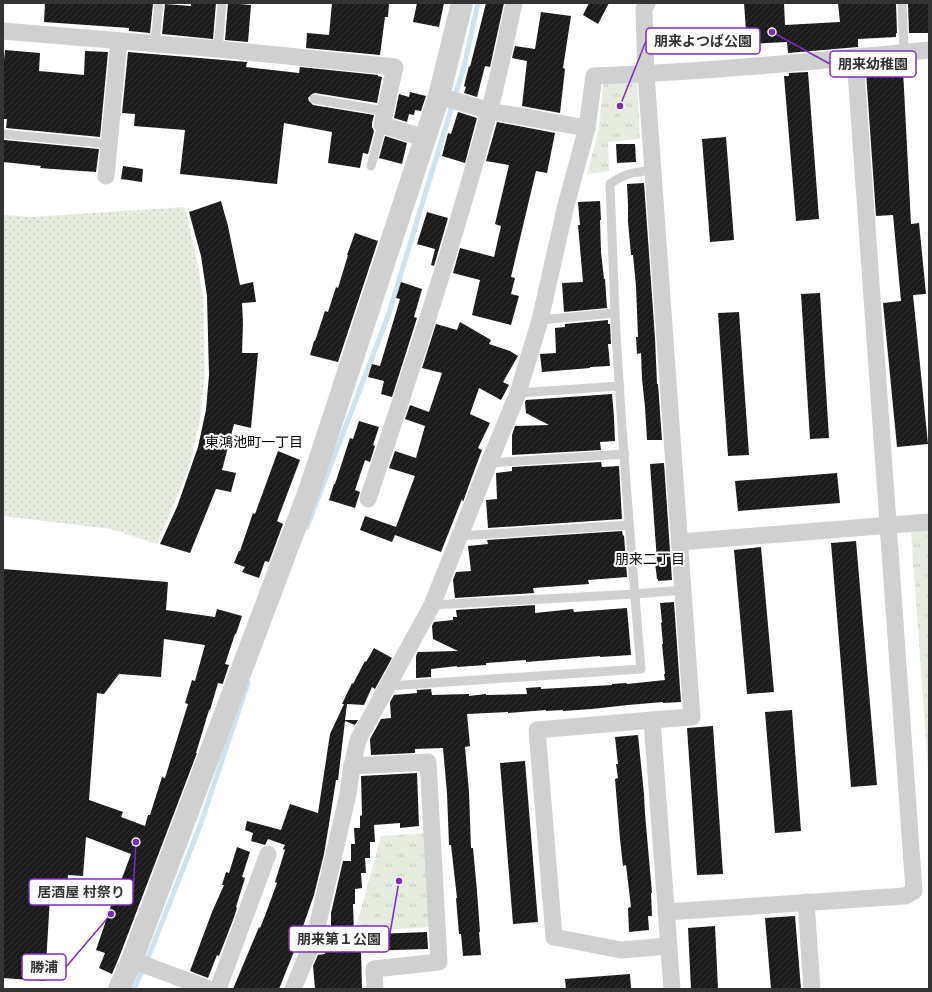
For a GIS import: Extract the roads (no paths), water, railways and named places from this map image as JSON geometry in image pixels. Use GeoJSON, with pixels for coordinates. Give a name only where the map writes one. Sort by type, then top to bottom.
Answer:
{"type":"FeatureCollection","features":[{"type":"Feature","properties":{"kind":"street"},"geometry":{"type":"LineString","coordinates":[[119,989],[134,960],[309,491],[425,138],[441,96],[462,3]]}},
{"type":"Feature","properties":{"kind":"street"},"geometry":{"type":"LineString","coordinates":[[368,499],[444,267],[490,111],[514,3]]}},
{"type":"Feature","properties":{"kind":"street"},"geometry":{"type":"LineString","coordinates":[[647,3],[644,8],[646,74],[692,717],[537,730],[554,937],[621,950],[668,946]]}},
{"type":"Feature","properties":{"kind":"street"},"geometry":{"type":"LineString","coordinates":[[3,31],[395,67],[383,118],[425,138]]}},
{"type":"Feature","properties":{"kind":"street"},"geometry":{"type":"LineString","coordinates":[[106,176],[119,41]]}},
{"type":"Feature","properties":{"kind":"street"},"geometry":{"type":"LineString","coordinates":[[293,989],[315,936],[348,794],[358,740],[432,605],[488,463],[518,393],[540,320],[566,206],[587,128],[594,76],[646,74],[929,50]]}},
{"type":"Feature","properties":{"kind":"street"},"geometry":{"type":"LineString","coordinates":[[666,912],[905,896],[914,891],[855,57]]}},
{"type":"Feature","properties":{"kind":"street"},"geometry":{"type":"LineString","coordinates":[[441,96],[490,111],[587,128]]}},
{"type":"Feature","properties":{"kind":"street"},"geometry":{"type":"LineString","coordinates":[[680,542],[929,522]]}},
{"type":"Feature","properties":{"kind":"street"},"geometry":{"type":"LineString","coordinates":[[652,720],[672,989]]}},
{"type":"Feature","properties":{"kind":"street"},"geometry":{"type":"LineString","coordinates":[[352,766],[428,762],[439,962],[374,969],[375,989]]}},
{"type":"Feature","properties":{"kind":"street"},"geometry":{"type":"LineString","coordinates":[[218,989],[268,854]]}},
{"type":"Feature","properties":{"kind":"street"},"geometry":{"type":"LineString","coordinates":[[806,902],[812,989]]}},
{"type":"Feature","properties":{"kind":"street"},"geometry":{"type":"LineString","coordinates":[[134,960],[209,989]]}},
{"type":"Feature","properties":{"kind":"lane"},"geometry":{"type":"LineString","coordinates":[[155,44],[159,3]]}},
{"type":"Feature","properties":{"kind":"lane"},"geometry":{"type":"LineString","coordinates":[[218,50],[222,3]]}},
{"type":"Feature","properties":{"kind":"lane"},"geometry":{"type":"LineString","coordinates":[[902,3],[904,52]]}},
{"type":"Feature","properties":{"kind":"lane"},"geometry":{"type":"LineString","coordinates":[[314,99],[383,118],[371,166]]}},
{"type":"Feature","properties":{"kind":"lane"},"geometry":{"type":"LineString","coordinates":[[3,134],[109,144]]}},
{"type":"Feature","properties":{"kind":"lane"},"geometry":{"type":"LineString","coordinates":[[388,686],[641,669],[629,525],[615,313],[610,184],[620,177],[636,172],[654,170]]}},
{"type":"Feature","properties":{"kind":"lane"},"geometry":{"type":"LineString","coordinates":[[540,320],[615,313]]}},
{"type":"Feature","properties":{"kind":"lane"},"geometry":{"type":"LineString","coordinates":[[518,393],[620,386]]}},
{"type":"Feature","properties":{"kind":"lane"},"geometry":{"type":"LineString","coordinates":[[488,463],[625,454]]}},
{"type":"Feature","properties":{"kind":"lane"},"geometry":{"type":"LineString","coordinates":[[459,536],[629,525]]}},
{"type":"Feature","properties":{"kind":"lane"},"geometry":{"type":"LineString","coordinates":[[432,605],[684,590]]}},
{"type":"Feature","properties":{"kind":"waterway"},"geometry":{"type":"LineString","coordinates":[[307,527],[388,316],[464,67],[478,3]]}},
{"type":"Feature","properties":{"kind":"waterway"},"geometry":{"type":"LineString","coordinates":[[134,989],[148,958],[201,823],[248,683]]}},
{"type":"Feature","properties":{"kind":"place","name":"朋来幼稚園"},"geometry":{"type":"Point","coordinates":[772,32]}},
{"type":"Feature","properties":{"kind":"place","name":"朋来よつば公園"},"geometry":{"type":"Point","coordinates":[620,106]}},
{"type":"Feature","properties":{"kind":"place","name":"居酒屋 村祭り"},"geometry":{"type":"Point","coordinates":[136,842]}},
{"type":"Feature","properties":{"kind":"place","name":"朋来第１公園"},"geometry":{"type":"Point","coordinates":[399,881]}},
{"type":"Feature","properties":{"kind":"place","name":"勝浦"},"geometry":{"type":"Point","coordinates":[111,914]}},
{"type":"Feature","properties":{"kind":"district","name":"東鴻池町一丁目"},"geometry":{"type":"Point","coordinates":[254,442]}},
{"type":"Feature","properties":{"kind":"district","name":"朋来二丁目"},"geometry":{"type":"Point","coordinates":[650,559]}}]}
